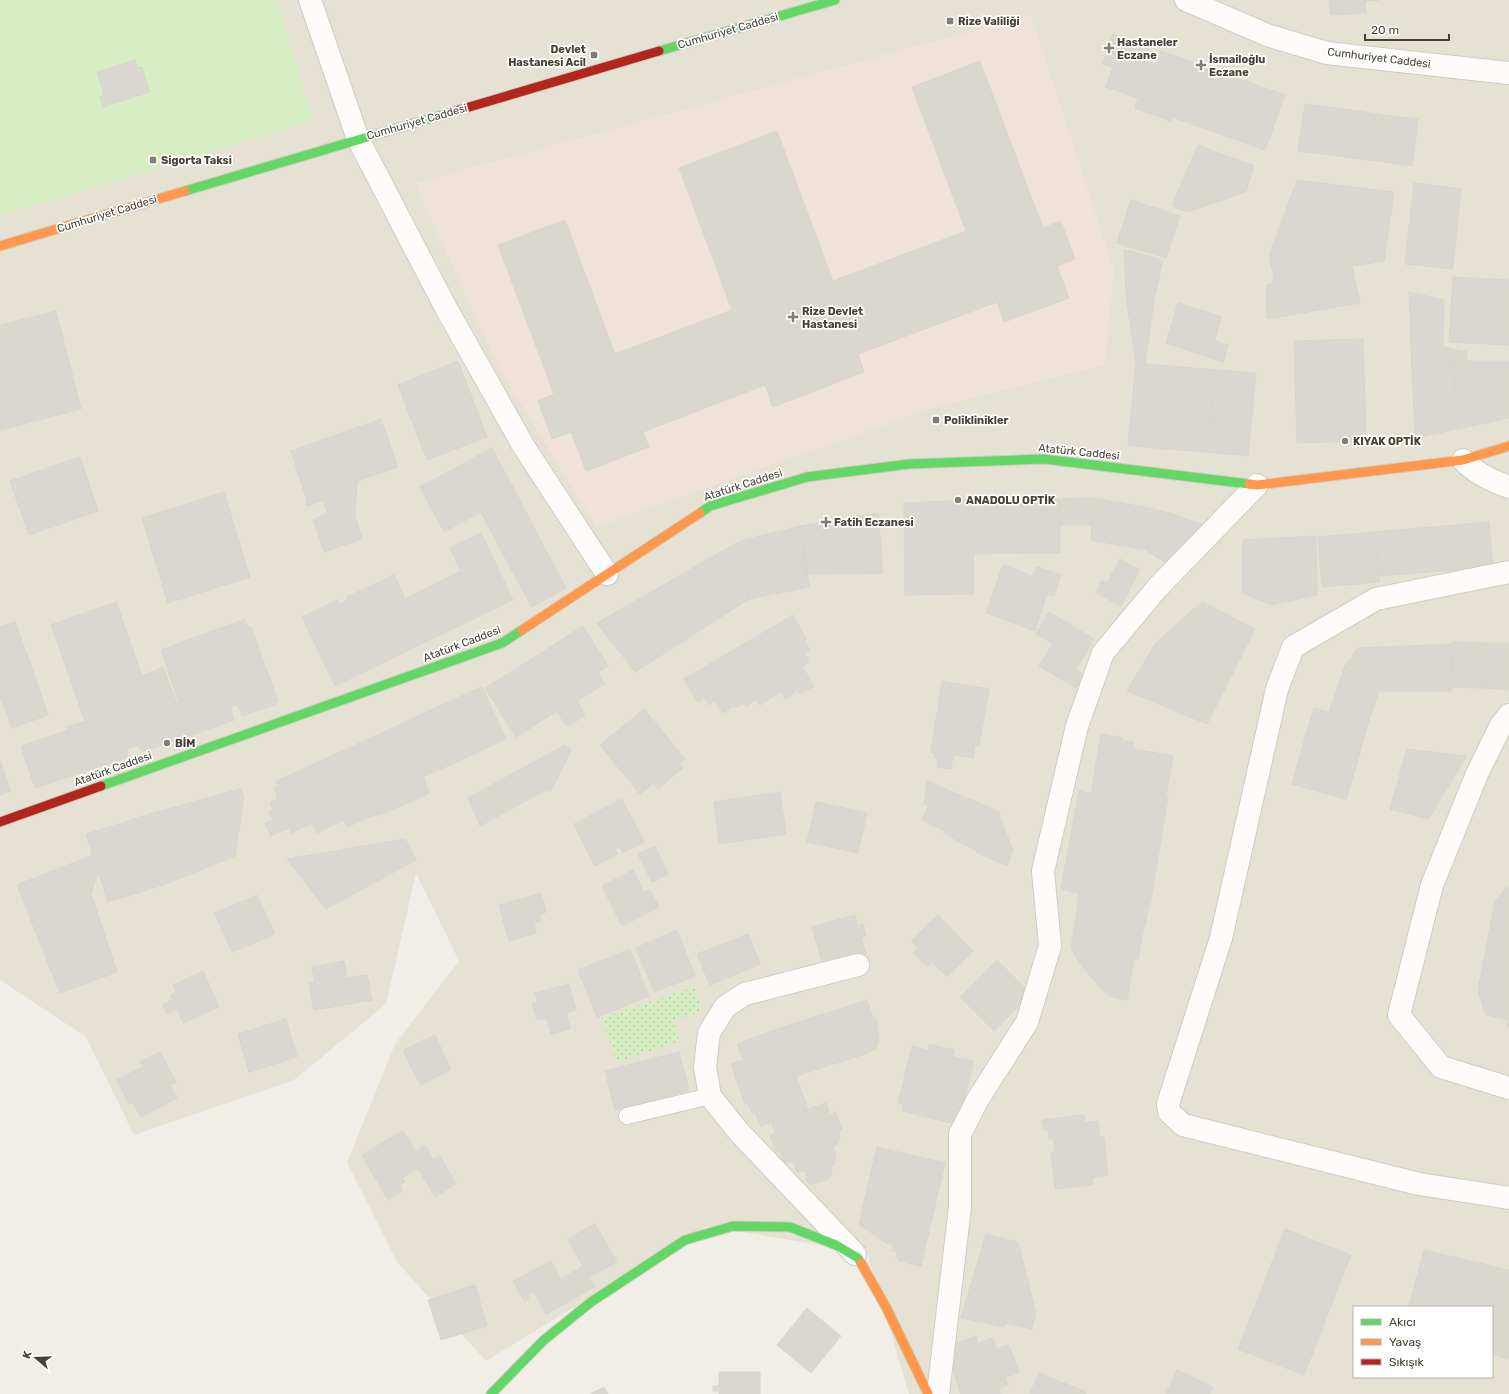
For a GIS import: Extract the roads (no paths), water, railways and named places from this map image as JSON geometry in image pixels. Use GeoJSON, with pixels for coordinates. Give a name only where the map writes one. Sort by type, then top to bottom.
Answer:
{"type":"FeatureCollection","features":[{"type":"Feature","properties":{"kind":"street"},"geometry":{"type":"LineString","coordinates":[[310,0],[358,139],[446,308],[524,447],[607,574]]}},
{"type":"Feature","properties":{"kind":"street","name":"Cumhuriyet Caddesi"},"geometry":{"type":"LineString","coordinates":[[0,246],[358,139],[835,0]]}},
{"type":"Feature","properties":{"kind":"street","name":"Cumhuriyet Caddesi"},"geometry":{"type":"LineString","coordinates":[[1186,0],[1267,35],[1327,53],[1509,72]]}},
{"type":"Feature","properties":{"kind":"street","name":"Atatürk Caddesi"},"geometry":{"type":"LineString","coordinates":[[0,822],[502,644],[710,506],[807,476],[909,464],[1044,459],[1257,485],[1463,460],[1509,446]]}},
{"type":"Feature","properties":{"kind":"street"},"geometry":{"type":"LineString","coordinates":[[1463,460],[1467,465],[1492,481],[1509,487]]}},
{"type":"Feature","properties":{"kind":"street"},"geometry":{"type":"LineString","coordinates":[[938,1394],[960,1207],[960,1134],[978,1099],[1027,1022],[1050,946],[1043,871],[1077,726],[1103,653],[1158,587],[1257,485]]}},
{"type":"Feature","properties":{"kind":"street"},"geometry":{"type":"LineString","coordinates":[[1509,572],[1376,600],[1293,647],[1277,689],[1221,938],[1168,1104],[1169,1112],[1183,1125],[1419,1184],[1509,1198]]}},
{"type":"Feature","properties":{"kind":"street"},"geometry":{"type":"LineString","coordinates":[[1509,715],[1501,726],[1477,774],[1432,885],[1399,1015],[1441,1067],[1509,1088]]}},
{"type":"Feature","properties":{"kind":"street"},"geometry":{"type":"LineString","coordinates":[[858,965],[745,994],[725,1007],[709,1033],[704,1067],[710,1096],[738,1131],[858,1258],[886,1307],[928,1394]]}},
{"type":"Feature","properties":{"kind":"street"},"geometry":{"type":"LineString","coordinates":[[491,1394],[544,1340],[591,1302],[685,1240],[733,1226],[790,1227],[836,1245],[858,1258]]}},
{"type":"Feature","properties":{"kind":"lane"},"geometry":{"type":"LineString","coordinates":[[626,1116],[710,1096]]}},
{"type":"Feature","properties":{"kind":"place","name":"Rize Valiliği"},"geometry":{"type":"Point","coordinates":[950,21]}},
{"type":"Feature","properties":{"kind":"place","name":"Hastaneler Eczane"},"geometry":{"type":"Point","coordinates":[1109,48]}},
{"type":"Feature","properties":{"kind":"place","name":"Devlet Hastanesi Acil"},"geometry":{"type":"Point","coordinates":[594,55]}},
{"type":"Feature","properties":{"kind":"place","name":"İsmailoğlu Eczane"},"geometry":{"type":"Point","coordinates":[1201,65]}},
{"type":"Feature","properties":{"kind":"place","name":"Sigorta Taksi"},"geometry":{"type":"Point","coordinates":[153,160]}},
{"type":"Feature","properties":{"kind":"place","name":"Rize Devlet Hastanesi"},"geometry":{"type":"Point","coordinates":[793,317]}},
{"type":"Feature","properties":{"kind":"place","name":"Poliklinikler"},"geometry":{"type":"Point","coordinates":[936,420]}},
{"type":"Feature","properties":{"kind":"place","name":"KIYAK OPTİK"},"geometry":{"type":"Point","coordinates":[1345,441]}},
{"type":"Feature","properties":{"kind":"place","name":"ANADOLU OPTİK"},"geometry":{"type":"Point","coordinates":[958,500]}},
{"type":"Feature","properties":{"kind":"place","name":"Fatih Eczanesi"},"geometry":{"type":"Point","coordinates":[826,522]}},
{"type":"Feature","properties":{"kind":"place","name":"BİM"},"geometry":{"type":"Point","coordinates":[167,743]}}]}
